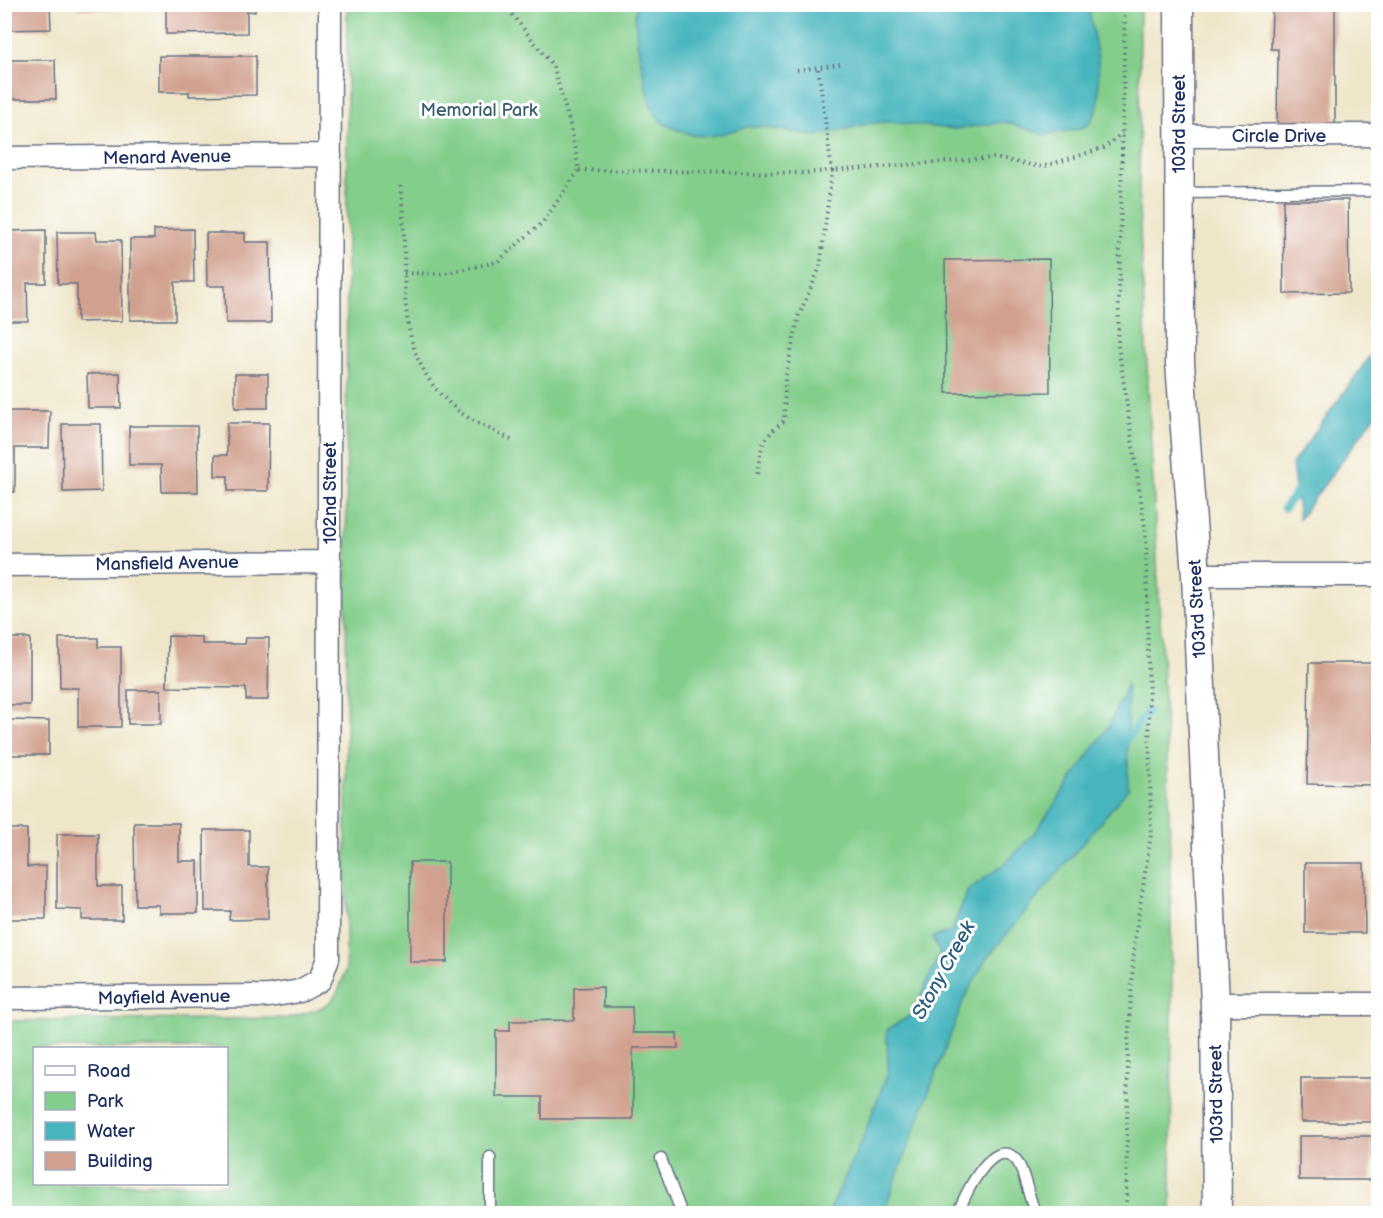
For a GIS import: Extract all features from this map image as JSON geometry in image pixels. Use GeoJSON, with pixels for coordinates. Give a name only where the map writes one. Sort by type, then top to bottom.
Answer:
{"type":"FeatureCollection","features":[{"type":"Feature","properties":{"kind":"street","name":"102nd Street"},"geometry":{"type":"LineString","coordinates":[[320,980],[328,958],[330,928],[330,4]]}},
{"type":"Feature","properties":{"kind":"street","name":"103rd Street"},"geometry":{"type":"LineString","coordinates":[[1179,4],[1180,363],[1196,575],[1215,1004],[1218,1214]]}},
{"type":"Feature","properties":{"kind":"street","name":"Circle Drive"},"geometry":{"type":"LineString","coordinates":[[1180,136],[1378,135]]}},
{"type":"Feature","properties":{"kind":"street","name":"Menard Avenue"},"geometry":{"type":"LineString","coordinates":[[4,158],[330,155]]}},
{"type":"Feature","properties":{"kind":"street","name":"Mansfield Avenue"},"geometry":{"type":"LineString","coordinates":[[4,565],[330,562]]}},
{"type":"Feature","properties":{"kind":"street"},"geometry":{"type":"LineString","coordinates":[[1196,575],[1378,575]]}},
{"type":"Feature","properties":{"kind":"street","name":"Mayfield Avenue"},"geometry":{"type":"LineString","coordinates":[[4,998],[269,996],[300,991],[320,980]]}},
{"type":"Feature","properties":{"kind":"street"},"geometry":{"type":"LineString","coordinates":[[1215,1004],[1378,1004]]}},
{"type":"Feature","properties":{"kind":"lane"},"geometry":{"type":"LineString","coordinates":[[1178,193],[1378,191]]}},
{"type":"Feature","properties":{"kind":"lane"},"geometry":{"type":"LineString","coordinates":[[958,1214],[982,1167],[988,1161],[1002,1155],[1008,1155],[1018,1162],[1036,1214]]}},
{"type":"Feature","properties":{"kind":"lane"},"geometry":{"type":"LineString","coordinates":[[490,1157],[490,1214]]}},
{"type":"Feature","properties":{"kind":"lane"},"geometry":{"type":"LineString","coordinates":[[661,1159],[682,1214]]}},
{"type":"Feature","properties":{"kind":"path"},"geometry":{"type":"LineString","coordinates":[[404,273],[441,274],[497,262],[543,222],[579,170],[571,128],[553,66],[504,4]]}},
{"type":"Feature","properties":{"kind":"path"},"geometry":{"type":"LineString","coordinates":[[1125,4],[1118,345],[1146,534],[1151,835],[1135,937],[1128,1031],[1125,1214]]}},
{"type":"Feature","properties":{"kind":"path"},"geometry":{"type":"LineString","coordinates":[[797,70],[840,63]]}},
{"type":"Feature","properties":{"kind":"path"},"geometry":{"type":"LineString","coordinates":[[757,474],[764,440],[772,429],[784,421],[786,415],[785,379],[799,315],[820,267],[832,171],[818,67]]}},
{"type":"Feature","properties":{"kind":"path"},"geometry":{"type":"LineString","coordinates":[[579,170],[832,171],[994,159],[1042,167],[1104,148],[1122,133]]}},
{"type":"Feature","properties":{"kind":"path"},"geometry":{"type":"LineString","coordinates":[[400,186],[404,211],[404,273],[408,331],[412,348],[429,381],[456,409],[511,440]]}},
{"type":"Feature","properties":{"kind":"green space","name":"Memorial Park"},"geometry":{"type":"Polygon","coordinates":[[[347,5],[1140,5],[1139,209],[1169,795],[1172,994],[1171,1213],[5,1213],[4,1021],[287,1018],[310,1012],[327,1004],[338,992],[346,969],[347,5]]]}},
{"type":"Feature","properties":{"kind":"water"},"geometry":{"type":"Polygon","coordinates":[[[638,4],[1088,5],[1098,60],[1097,110],[1089,124],[1079,129],[1045,135],[1004,122],[954,129],[890,122],[872,123],[815,136],[764,127],[748,127],[711,136],[691,135],[664,124],[652,110],[637,43],[635,14],[638,4]]]}},
{"type":"Feature","properties":{"kind":"water"},"geometry":{"type":"Polygon","coordinates":[[[1378,345],[1378,412],[1299,519],[1292,464],[1378,345]]]}},
{"type":"Feature","properties":{"kind":"water"},"geometry":{"type":"Polygon","coordinates":[[[1127,684],[1128,789],[986,959],[964,999],[883,1213],[829,1213],[866,1130],[888,1072],[887,1030],[913,1014],[940,953],[932,937],[951,932],[968,890],[1006,863],[1036,831],[1109,726],[1127,684]]]}},
{"type":"Feature","properties":{"kind":"building"},"geometry":{"type":"Polygon","coordinates":[[[4,4],[50,4],[51,29],[4,30],[4,4]]]}},
{"type":"Feature","properties":{"kind":"building"},"geometry":{"type":"Polygon","coordinates":[[[77,4],[110,4],[110,9],[77,9],[77,4]]]}},
{"type":"Feature","properties":{"kind":"building"},"geometry":{"type":"Polygon","coordinates":[[[166,4],[255,4],[255,12],[247,11],[247,33],[166,34],[166,4]]]}},
{"type":"Feature","properties":{"kind":"building"},"geometry":{"type":"Polygon","coordinates":[[[1272,4],[1335,4],[1335,125],[1277,124],[1278,49],[1271,49],[1272,4]]]}},
{"type":"Feature","properties":{"kind":"building"},"geometry":{"type":"Polygon","coordinates":[[[159,56],[256,56],[256,95],[189,96],[189,92],[159,92],[159,56]]]}},
{"type":"Feature","properties":{"kind":"building"},"geometry":{"type":"Polygon","coordinates":[[[4,60],[55,60],[56,99],[4,99],[4,60]]]}},
{"type":"Feature","properties":{"kind":"building"},"geometry":{"type":"Polygon","coordinates":[[[1283,200],[1348,200],[1349,293],[1284,294],[1283,200]]]}},
{"type":"Feature","properties":{"kind":"building"},"geometry":{"type":"Polygon","coordinates":[[[193,229],[194,282],[175,282],[175,320],[130,320],[130,239],[154,239],[154,230],[193,229]]]}},
{"type":"Feature","properties":{"kind":"building"},"geometry":{"type":"Polygon","coordinates":[[[46,230],[46,283],[27,283],[28,321],[4,321],[4,240],[7,239],[7,231],[46,230]]]}},
{"type":"Feature","properties":{"kind":"building"},"geometry":{"type":"Polygon","coordinates":[[[57,232],[96,232],[97,240],[121,240],[122,321],[77,322],[77,284],[58,284],[57,232]]]}},
{"type":"Feature","properties":{"kind":"building"},"geometry":{"type":"Polygon","coordinates":[[[206,233],[245,233],[245,242],[270,242],[271,323],[226,323],[225,286],[207,286],[206,233]]]}},
{"type":"Feature","properties":{"kind":"building"},"geometry":{"type":"Polygon","coordinates":[[[1049,259],[1050,392],[946,393],[945,260],[1049,259]]]}},
{"type":"Feature","properties":{"kind":"building"},"geometry":{"type":"Polygon","coordinates":[[[120,373],[121,408],[88,408],[87,374],[120,373]]]}},
{"type":"Feature","properties":{"kind":"building"},"geometry":{"type":"Polygon","coordinates":[[[235,374],[268,374],[268,408],[235,408],[235,374]]]}},
{"type":"Feature","properties":{"kind":"building"},"geometry":{"type":"Polygon","coordinates":[[[4,411],[50,411],[49,448],[15,448],[15,492],[4,492],[4,411]]]}},
{"type":"Feature","properties":{"kind":"building"},"geometry":{"type":"Polygon","coordinates":[[[227,423],[269,423],[268,491],[228,491],[228,476],[215,476],[215,455],[227,455],[227,423]]]}},
{"type":"Feature","properties":{"kind":"building"},"geometry":{"type":"Polygon","coordinates":[[[62,424],[101,424],[102,491],[63,492],[62,424]]]}},
{"type":"Feature","properties":{"kind":"building"},"geometry":{"type":"Polygon","coordinates":[[[129,426],[197,426],[198,492],[162,492],[161,465],[129,465],[129,426]]]}},
{"type":"Feature","properties":{"kind":"building"},"geometry":{"type":"Polygon","coordinates":[[[168,636],[202,637],[202,644],[245,644],[246,638],[269,638],[268,700],[246,700],[246,688],[167,687],[168,636]]]}},
{"type":"Feature","properties":{"kind":"building"},"geometry":{"type":"Polygon","coordinates":[[[4,638],[30,638],[30,705],[4,705],[4,638]]]}},
{"type":"Feature","properties":{"kind":"building"},"geometry":{"type":"Polygon","coordinates":[[[59,638],[98,638],[98,647],[121,647],[121,727],[78,727],[78,688],[60,688],[59,638]]]}},
{"type":"Feature","properties":{"kind":"building"},"geometry":{"type":"Polygon","coordinates":[[[1309,663],[1376,663],[1375,785],[1307,784],[1309,663]]]}},
{"type":"Feature","properties":{"kind":"building"},"geometry":{"type":"Polygon","coordinates":[[[128,690],[161,690],[161,724],[128,724],[128,690]]]}},
{"type":"Feature","properties":{"kind":"building"},"geometry":{"type":"Polygon","coordinates":[[[10,720],[49,721],[49,755],[10,755],[10,720]]]}},
{"type":"Feature","properties":{"kind":"building"},"geometry":{"type":"Polygon","coordinates":[[[134,823],[179,823],[179,861],[198,861],[198,913],[159,913],[159,905],[135,905],[134,823]]]}},
{"type":"Feature","properties":{"kind":"building"},"geometry":{"type":"Polygon","coordinates":[[[4,829],[27,829],[27,867],[46,866],[46,919],[7,919],[8,911],[4,911],[4,829]]]}},
{"type":"Feature","properties":{"kind":"building"},"geometry":{"type":"Polygon","coordinates":[[[204,830],[249,830],[249,867],[268,867],[268,919],[229,920],[230,911],[205,911],[204,830]]]}},
{"type":"Feature","properties":{"kind":"building"},"geometry":{"type":"Polygon","coordinates":[[[57,834],[98,834],[98,886],[122,886],[122,920],[82,920],[82,910],[57,909],[57,834]]]}},
{"type":"Feature","properties":{"kind":"building"},"geometry":{"type":"Polygon","coordinates":[[[410,862],[447,862],[447,962],[410,962],[410,862]]]}},
{"type":"Feature","properties":{"kind":"building"},"geometry":{"type":"Polygon","coordinates":[[[1305,863],[1364,863],[1365,933],[1305,933],[1305,863]]]}},
{"type":"Feature","properties":{"kind":"building"},"geometry":{"type":"Polygon","coordinates":[[[603,987],[603,1007],[632,1007],[633,1033],[677,1033],[678,1048],[633,1048],[633,1119],[542,1119],[542,1097],[496,1097],[496,1031],[510,1031],[510,1021],[574,1020],[574,988],[603,987]]]}},
{"type":"Feature","properties":{"kind":"building"},"geometry":{"type":"Polygon","coordinates":[[[1301,1078],[1373,1078],[1373,1122],[1301,1122],[1301,1078]]]}},
{"type":"Feature","properties":{"kind":"building"},"geometry":{"type":"Polygon","coordinates":[[[1299,1136],[1372,1136],[1372,1180],[1299,1180],[1299,1136]]]}},
{"type":"Feature","properties":{"kind":"waterway","name":"Stony Creek"},"geometry":{"type":"LineString","coordinates":[[1284,508],[1302,485]]}},
{"type":"Feature","properties":{"kind":"waterway","name":"Stony Creek"},"geometry":{"type":"LineString","coordinates":[[1123,744],[1148,711]]}}]}
